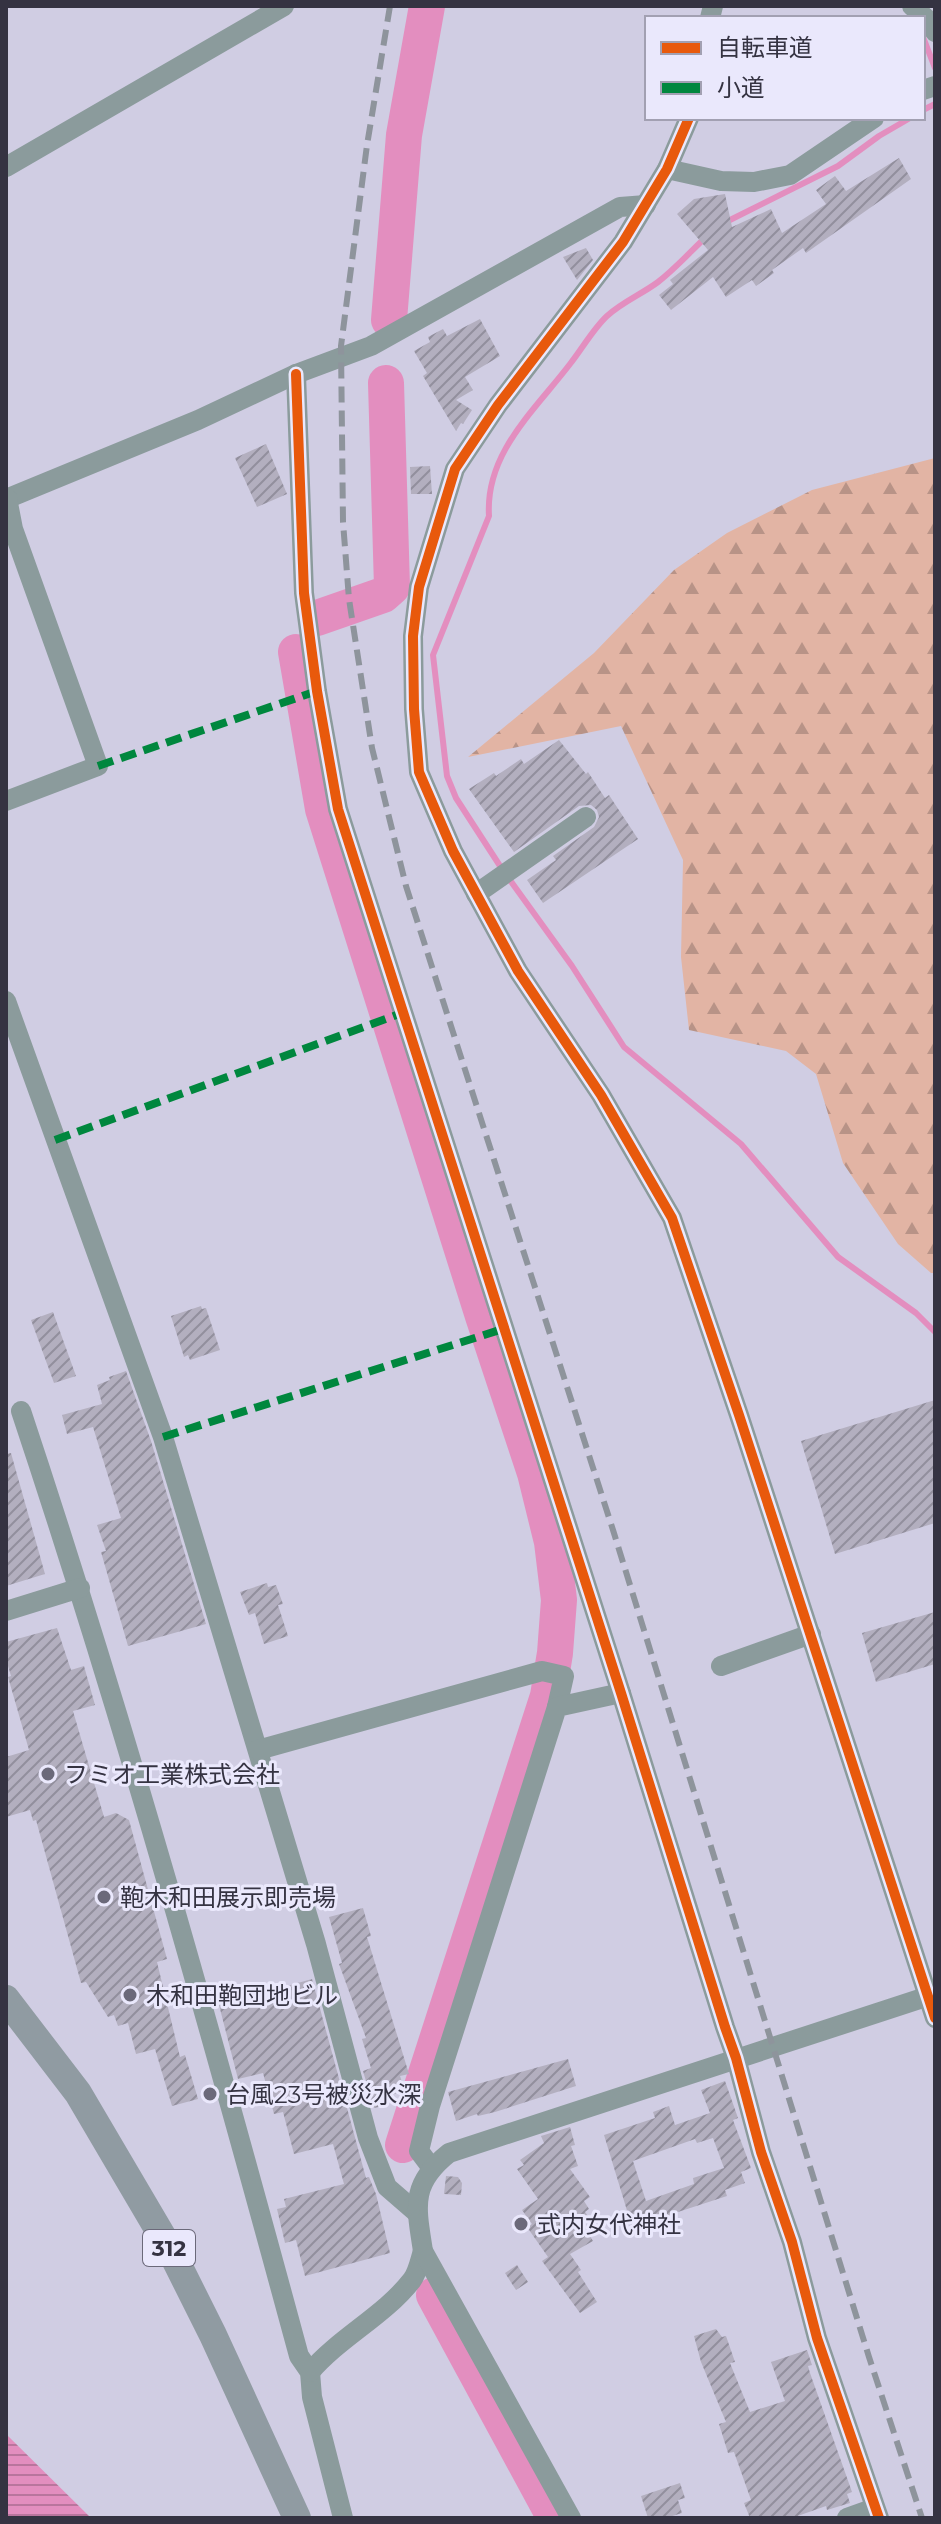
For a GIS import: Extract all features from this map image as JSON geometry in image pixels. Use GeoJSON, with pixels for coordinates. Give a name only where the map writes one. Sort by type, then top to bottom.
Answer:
{"type":"FeatureCollection","features":[{"type":"Feature","properties":{"kind":"highway","name":"312"},"geometry":{"type":"LineString","coordinates":[[6,1999],[78,2093],[171,2251],[297,2518]]}},
{"type":"Feature","properties":{"kind":"street"},"geometry":{"type":"LineString","coordinates":[[6,167],[284,6]]}},
{"type":"Feature","properties":{"kind":"street"},"geometry":{"type":"LineString","coordinates":[[688,120],[667,169],[623,242],[498,405],[455,469],[419,587],[413,636],[419,772],[453,851],[518,971],[601,1095],[672,1218],[932,1995],[935,2018]]}},
{"type":"Feature","properties":{"kind":"street"},"geometry":{"type":"LineString","coordinates":[[667,169],[721,181],[754,182],[790,175],[871,120]]}},
{"type":"Feature","properties":{"kind":"street"},"geometry":{"type":"LineString","coordinates":[[6,801],[98,766],[13,529],[7,498],[198,420],[296,374],[371,346],[620,207],[646,205]]}},
{"type":"Feature","properties":{"kind":"street"},"geometry":{"type":"LineString","coordinates":[[296,374],[304,593],[338,809],[736,2058],[761,2152],[792,2242],[817,2338],[877,2513],[847,2518]]}},
{"type":"Feature","properties":{"kind":"street"},"geometry":{"type":"LineString","coordinates":[[476,894],[586,817]]}},
{"type":"Feature","properties":{"kind":"street"},"geometry":{"type":"LineString","coordinates":[[6,1001],[163,1437],[316,1944],[368,2138],[387,2187],[417,2213]]}},
{"type":"Feature","properties":{"kind":"street"},"geometry":{"type":"LineString","coordinates":[[21,1411],[80,1588],[221,2071],[299,2356],[310,2372],[312,2397],[343,2518]]}},
{"type":"Feature","properties":{"kind":"street"},"geometry":{"type":"LineString","coordinates":[[6,1611],[80,1588]]}},
{"type":"Feature","properties":{"kind":"street"},"geometry":{"type":"LineString","coordinates":[[721,1666],[811,1634]]}},
{"type":"Feature","properties":{"kind":"street"},"geometry":{"type":"LineString","coordinates":[[258,1750],[551,1673],[564,1676],[557,1707],[430,2106],[419,2151],[431,2167]]}},
{"type":"Feature","properties":{"kind":"street"},"geometry":{"type":"LineString","coordinates":[[557,1707],[621,1693]]}},
{"type":"Feature","properties":{"kind":"street"},"geometry":{"type":"LineString","coordinates":[[571,2518],[423,2251],[417,2213],[420,2189],[431,2167],[449,2153],[932,1995]]}},
{"type":"Feature","properties":{"kind":"street"},"geometry":{"type":"LineString","coordinates":[[310,2372],[328,2351],[390,2302],[414,2278],[423,2251]]}},
{"type":"Feature","properties":{"kind":"green space"},"geometry":{"type":"Polygon","coordinates":[[[935,458],[935,1273],[931,1273],[898,1244],[843,1163],[816,1074],[786,1051],[689,1030],[681,957],[683,860],[621,726],[468,757],[594,653],[674,570],[727,533],[812,490],[935,458]]]}},
{"type":"Feature","properties":{"kind":"shaded area"},"geometry":{"type":"Polygon","coordinates":[[[6,2434],[91,2518],[6,2518],[6,2434]]]}},
{"type":"Feature","properties":{"kind":"building"},"geometry":{"type":"Polygon","coordinates":[[[899,158],[911,179],[806,253],[803,248],[756,286],[752,280],[726,297],[713,277],[671,310],[659,295],[673,284],[670,280],[708,250],[677,214],[694,199],[725,194],[732,227],[771,209],[782,233],[826,204],[816,190],[835,176],[846,191],[899,158]]]}},
{"type":"Feature","properties":{"kind":"building"},"geometry":{"type":"Polygon","coordinates":[[[586,248],[593,260],[577,280],[563,257],[586,248]]]}},
{"type":"Feature","properties":{"kind":"building"},"geometry":{"type":"Polygon","coordinates":[[[480,319],[500,356],[465,377],[473,390],[456,400],[472,410],[456,431],[423,376],[427,373],[414,351],[430,342],[428,337],[443,329],[447,336],[480,319]]]}},
{"type":"Feature","properties":{"kind":"building"},"geometry":{"type":"Polygon","coordinates":[[[266,444],[287,494],[257,507],[235,458],[266,444]]]}},
{"type":"Feature","properties":{"kind":"building"},"geometry":{"type":"Polygon","coordinates":[[[430,466],[432,494],[411,494],[410,467],[430,466]]]}},
{"type":"Feature","properties":{"kind":"building"},"geometry":{"type":"Polygon","coordinates":[[[559,740],[586,774],[588,772],[605,798],[609,795],[638,839],[543,903],[527,880],[556,860],[553,856],[594,827],[599,817],[597,810],[591,805],[579,806],[514,852],[469,789],[521,759],[524,764],[559,740]]]}},
{"type":"Feature","properties":{"kind":"building"},"geometry":{"type":"Polygon","coordinates":[[[201,1306],[202,1309],[206,1308],[220,1350],[190,1360],[188,1355],[184,1357],[171,1316],[201,1306]]]}},
{"type":"Feature","properties":{"kind":"building"},"geometry":{"type":"Polygon","coordinates":[[[53,1312],[76,1376],[54,1383],[31,1320],[53,1312]]]}},
{"type":"Feature","properties":{"kind":"building"},"geometry":{"type":"Polygon","coordinates":[[[126,1371],[151,1441],[206,1624],[128,1646],[101,1552],[106,1551],[97,1525],[121,1518],[93,1427],[67,1434],[62,1415],[102,1404],[97,1385],[126,1371]]]}},
{"type":"Feature","properties":{"kind":"building"},"geometry":{"type":"Polygon","coordinates":[[[935,1400],[935,1523],[835,1554],[801,1441],[935,1400]]]}},
{"type":"Feature","properties":{"kind":"building"},"geometry":{"type":"Polygon","coordinates":[[[11,1453],[45,1574],[6,1586],[6,1454],[11,1453]]]}},
{"type":"Feature","properties":{"kind":"building"},"geometry":{"type":"Polygon","coordinates":[[[267,1583],[268,1587],[276,1585],[283,1604],[278,1605],[288,1636],[264,1644],[255,1613],[249,1615],[240,1592],[267,1583]]]}},
{"type":"Feature","properties":{"kind":"building"},"geometry":{"type":"Polygon","coordinates":[[[935,1612],[935,1664],[876,1682],[862,1633],[935,1612]]]}},
{"type":"Feature","properties":{"kind":"building"},"geometry":{"type":"Polygon","coordinates":[[[57,1628],[71,1670],[84,1666],[95,1705],[73,1711],[104,1817],[116,1813],[129,1820],[167,1959],[157,1962],[180,2057],[185,2055],[198,2099],[172,2106],[155,2049],[136,2054],[128,2023],[118,2026],[114,2015],[108,2017],[86,1982],[81,1983],[36,1820],[33,1821],[30,1810],[6,1817],[6,1757],[29,1750],[8,1677],[11,1676],[6,1659],[6,1642],[57,1628]]]}},
{"type":"Feature","properties":{"kind":"building"},"geometry":{"type":"Polygon","coordinates":[[[363,1908],[371,1936],[367,1937],[409,2074],[400,2076],[405,2091],[381,2098],[383,2106],[374,2108],[363,2071],[371,2068],[362,2039],[366,2038],[339,1964],[342,1963],[329,1917],[363,1908]]]}},
{"type":"Feature","properties":{"kind":"building"},"geometry":{"type":"Polygon","coordinates":[[[312,1979],[366,2178],[369,2177],[376,2194],[390,2253],[305,2276],[296,2240],[285,2243],[277,2209],[286,2207],[284,2199],[344,2184],[333,2144],[294,2154],[283,2112],[274,2114],[263,2073],[238,2079],[219,2005],[312,1979]]]}},
{"type":"Feature","properties":{"kind":"building"},"geometry":{"type":"Polygon","coordinates":[[[568,2059],[576,2086],[456,2121],[448,2092],[568,2059]]]}},
{"type":"Feature","properties":{"kind":"building"},"geometry":{"type":"Polygon","coordinates":[[[725,2081],[738,2118],[733,2120],[751,2168],[741,2172],[745,2183],[725,2190],[727,2196],[632,2227],[604,2135],[655,2118],[653,2112],[669,2106],[675,2125],[710,2113],[701,2090],[725,2081]],[[713,2138],[697,2143],[695,2139],[633,2161],[646,2201],[694,2184],[693,2178],[724,2168],[713,2138]]]}},
{"type":"Feature","properties":{"kind":"building"},"geometry":{"type":"Polygon","coordinates":[[[570,2127],[575,2145],[571,2146],[578,2166],[570,2169],[590,2197],[584,2201],[589,2209],[585,2212],[588,2216],[581,2221],[593,2241],[570,2254],[597,2302],[580,2313],[542,2261],[548,2257],[527,2227],[532,2224],[522,2210],[538,2199],[517,2169],[524,2165],[520,2160],[544,2143],[541,2136],[570,2127]]]}},
{"type":"Feature","properties":{"kind":"building"},"geometry":{"type":"Polygon","coordinates":[[[446,2176],[458,2177],[462,2183],[461,2195],[444,2194],[446,2176]]]}},
{"type":"Feature","properties":{"kind":"building"},"geometry":{"type":"Polygon","coordinates":[[[517,2265],[528,2282],[516,2290],[505,2273],[517,2265]]]}},
{"type":"Feature","properties":{"kind":"building"},"geometry":{"type":"Polygon","coordinates":[[[716,2329],[722,2337],[726,2336],[735,2362],[730,2363],[750,2412],[785,2401],[771,2362],[807,2350],[812,2365],[808,2366],[810,2373],[852,2492],[847,2494],[850,2503],[827,2510],[826,2506],[792,2518],[750,2518],[744,2503],[751,2500],[734,2452],[728,2453],[719,2424],[726,2422],[701,2362],[694,2336],[716,2329]]]}},
{"type":"Feature","properties":{"kind":"building"},"geometry":{"type":"Polygon","coordinates":[[[680,2483],[685,2498],[678,2500],[682,2513],[666,2518],[648,2518],[641,2496],[680,2483]]]}},
{"type":"Feature","properties":{"kind":"waterway"},"geometry":{"type":"LineString","coordinates":[[389,320],[404,135],[427,6]]}},
{"type":"Feature","properties":{"kind":"waterway"},"geometry":{"type":"LineString","coordinates":[[925,42],[935,68]]}},
{"type":"Feature","properties":{"kind":"waterway"},"geometry":{"type":"LineString","coordinates":[[925,109],[935,104]]}},
{"type":"Feature","properties":{"kind":"waterway"},"geometry":{"type":"LineString","coordinates":[[726,222],[838,166],[907,120]]}},
{"type":"Feature","properties":{"kind":"waterway"},"geometry":{"type":"LineString","coordinates":[[707,236],[664,277],[602,321],[504,452],[490,493],[489,516],[433,655],[447,776],[456,798],[502,869],[572,966],[624,1047],[741,1144],[838,1257],[916,1313],[935,1332]]}},
{"type":"Feature","properties":{"kind":"waterway"},"geometry":{"type":"LineString","coordinates":[[317,618],[383,595],[392,587],[386,383]]}},
{"type":"Feature","properties":{"kind":"waterway"},"geometry":{"type":"LineString","coordinates":[[296,652],[323,809],[535,1473],[552,1542],[559,1600],[548,1696],[403,2145]]}},
{"type":"Feature","properties":{"kind":"waterway"},"geometry":{"type":"LineString","coordinates":[[434,2295],[555,2518]]}},
{"type":"Feature","properties":{"kind":"railway"},"geometry":{"type":"LineString","coordinates":[[390,6],[367,145],[341,346],[343,522],[349,599],[372,748],[406,886],[613,1530],[869,2357],[922,2518]]}},
{"type":"Feature","properties":{"kind":"marked path"},"geometry":{"type":"LineString","coordinates":[[98,766],[317,691]]}},
{"type":"Feature","properties":{"kind":"marked path"},"geometry":{"type":"LineString","coordinates":[[55,1140],[402,1013]]}},
{"type":"Feature","properties":{"kind":"marked path"},"geometry":{"type":"LineString","coordinates":[[163,1437],[503,1329]]}},
{"type":"Feature","properties":{"kind":"cycle path"},"geometry":{"type":"LineString","coordinates":[[688,120],[667,169],[623,242],[498,405],[455,469],[419,587],[413,636],[419,772],[453,851],[518,971],[601,1095],[672,1218],[935,2018]]}},
{"type":"Feature","properties":{"kind":"cycle path"},"geometry":{"type":"LineString","coordinates":[[296,374],[304,593],[338,809],[736,2058],[761,2152],[792,2242],[817,2338],[879,2518]]}},
{"type":"Feature","properties":{"kind":"place","name":"フミオ工業株式会社"},"geometry":{"type":"Point","coordinates":[48,1774]}},
{"type":"Feature","properties":{"kind":"place","name":"鞄木和田展示即売場"},"geometry":{"type":"Point","coordinates":[104,1897]}},
{"type":"Feature","properties":{"kind":"place","name":"木和田鞄団地ビル"},"geometry":{"type":"Point","coordinates":[130,1995]}},
{"type":"Feature","properties":{"kind":"place","name":"台風23号被災水深"},"geometry":{"type":"Point","coordinates":[210,2094]}},
{"type":"Feature","properties":{"kind":"place","name":"式内女代神社"},"geometry":{"type":"Point","coordinates":[521,2224]}}]}
